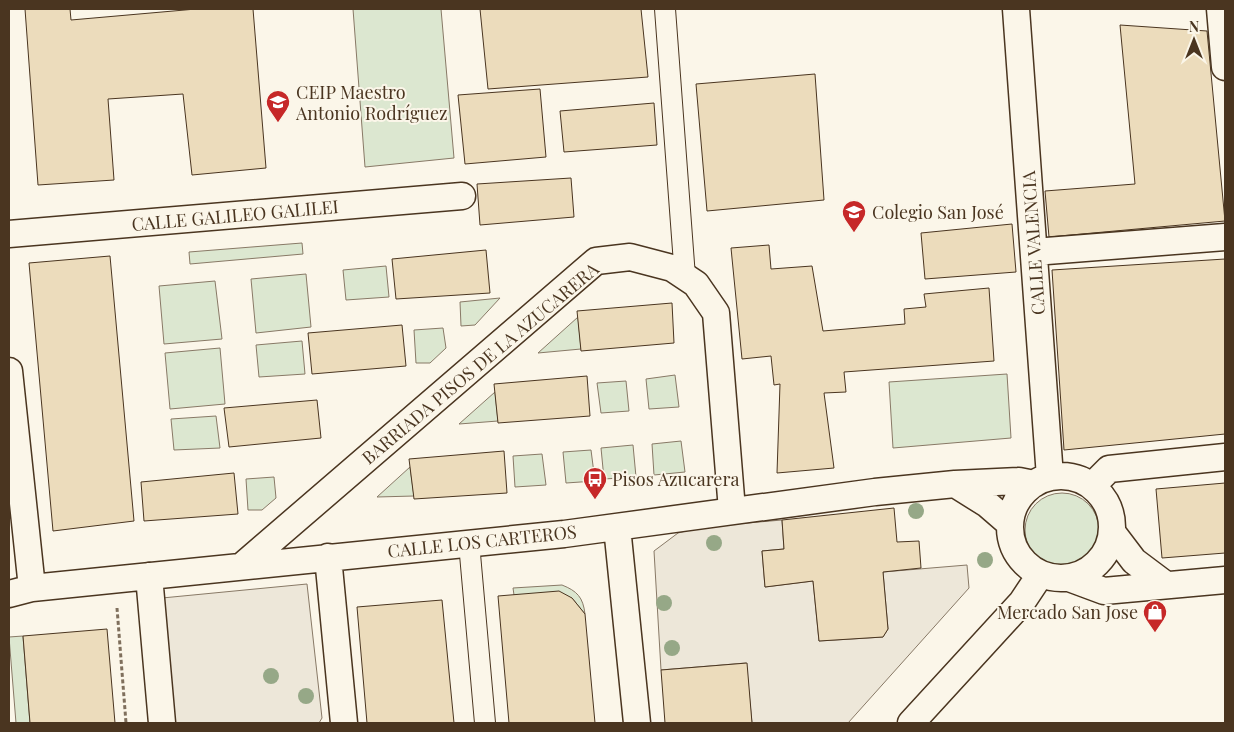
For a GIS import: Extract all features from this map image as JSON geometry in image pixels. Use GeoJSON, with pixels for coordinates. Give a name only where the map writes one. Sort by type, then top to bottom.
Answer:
{"type":"FeatureCollection","features":[{"type":"Feature","properties":{"kind":"street"},"geometry":{"type":"LineString","coordinates":[[665,9],[685,277]]}},
{"type":"Feature","properties":{"kind":"street","name":"CALLE VALENCIA"},"geometry":{"type":"LineString","coordinates":[[1016,9],[1034,252],[1042,480]]}},
{"type":"Feature","properties":{"kind":"street"},"geometry":{"type":"LineString","coordinates":[[1220,9],[1225,67]]}},
{"type":"Feature","properties":{"kind":"street","name":"CALLE GALILEO GALILEI"},"geometry":{"type":"LineString","coordinates":[[9,234],[462,196]]}},
{"type":"Feature","properties":{"kind":"street"},"geometry":{"type":"LineString","coordinates":[[1034,252],[1225,237]]}},
{"type":"Feature","properties":{"kind":"street","name":"BARRIADA PISOS DE LA AZUCARERA"},"geometry":{"type":"LineString","coordinates":[[242,566],[596,261],[630,257],[672,268],[696,284],[716,313],[732,510]]}},
{"type":"Feature","properties":{"kind":"street"},"geometry":{"type":"LineString","coordinates":[[9,371],[20,591]]}},
{"type":"Feature","properties":{"kind":"street"},"geometry":{"type":"LineString","coordinates":[[1092,486],[1109,469],[1225,457]]}},
{"type":"Feature","properties":{"kind":"street"},"geometry":{"type":"LineString","coordinates":[[1058,476],[1082,480],[1092,486],[1110,511],[1112,532],[1108,549],[1091,569],[1069,578],[1057,579],[1040,575],[1023,562],[1012,544],[1009,522],[1018,498],[1042,480],[1058,476]]}},
{"type":"Feature","properties":{"kind":"street","name":"CALLE LOS CARTEROS"},"geometry":{"type":"LineString","coordinates":[[20,591],[328,556],[617,527],[732,510],[955,484],[1042,480]]}},
{"type":"Feature","properties":{"kind":"street"},"geometry":{"type":"LineString","coordinates":[[955,484],[987,504],[1009,522]]}},
{"type":"Feature","properties":{"kind":"street"},"geometry":{"type":"LineString","coordinates":[[617,527],[637,723]]}},
{"type":"Feature","properties":{"kind":"street"},"geometry":{"type":"LineString","coordinates":[[1112,532],[1134,561],[1166,585]]}},
{"type":"Feature","properties":{"kind":"street"},"geometry":{"type":"LineString","coordinates":[[469,543],[485,723]]}},
{"type":"Feature","properties":{"kind":"street"},"geometry":{"type":"LineString","coordinates":[[328,556],[344,723]]}},
{"type":"Feature","properties":{"kind":"street"},"geometry":{"type":"LineString","coordinates":[[911,723],[1022,602],[1040,575]]}},
{"type":"Feature","properties":{"kind":"street"},"geometry":{"type":"LineString","coordinates":[[149,576],[162,723]]}},
{"type":"Feature","properties":{"kind":"street"},"geometry":{"type":"LineString","coordinates":[[1069,578],[1104,590],[1225,580]]}},
{"type":"Feature","properties":{"kind":"path"},"geometry":{"type":"LineString","coordinates":[[117,608],[126,723]]}},
{"type":"Feature","properties":{"kind":"green space"},"geometry":{"type":"Polygon","coordinates":[[[353,9],[441,9],[454,158],[365,167],[353,9]]]}},
{"type":"Feature","properties":{"kind":"green space"},"geometry":{"type":"Polygon","coordinates":[[[302,243],[303,254],[190,264],[189,252],[302,243]]]}},
{"type":"Feature","properties":{"kind":"green space"},"geometry":{"type":"Polygon","coordinates":[[[386,266],[389,297],[346,300],[343,270],[386,266]]]}},
{"type":"Feature","properties":{"kind":"green space"},"geometry":{"type":"Polygon","coordinates":[[[306,274],[311,327],[256,333],[251,279],[306,274]]]}},
{"type":"Feature","properties":{"kind":"green space"},"geometry":{"type":"Polygon","coordinates":[[[215,281],[222,339],[164,344],[159,286],[215,281]]]}},
{"type":"Feature","properties":{"kind":"green space"},"geometry":{"type":"Polygon","coordinates":[[[500,298],[475,325],[461,326],[460,302],[500,298]]]}},
{"type":"Feature","properties":{"kind":"green space"},"geometry":{"type":"Polygon","coordinates":[[[578,317],[581,349],[538,353],[578,317]]]}},
{"type":"Feature","properties":{"kind":"green space"},"geometry":{"type":"Polygon","coordinates":[[[443,328],[446,348],[430,363],[416,363],[414,330],[443,328]]]}},
{"type":"Feature","properties":{"kind":"green space"},"geometry":{"type":"Polygon","coordinates":[[[302,341],[305,374],[259,377],[256,345],[302,341]]]}},
{"type":"Feature","properties":{"kind":"green space"},"geometry":{"type":"Polygon","coordinates":[[[220,348],[225,404],[170,409],[165,353],[220,348]]]}},
{"type":"Feature","properties":{"kind":"green space"},"geometry":{"type":"Polygon","coordinates":[[[1007,374],[1011,438],[893,448],[889,382],[1007,374]]]}},
{"type":"Feature","properties":{"kind":"green space"},"geometry":{"type":"Polygon","coordinates":[[[675,375],[679,407],[649,409],[646,379],[675,375]]]}},
{"type":"Feature","properties":{"kind":"green space"},"geometry":{"type":"Polygon","coordinates":[[[626,381],[629,411],[601,413],[597,383],[626,381]]]}},
{"type":"Feature","properties":{"kind":"green space"},"geometry":{"type":"Polygon","coordinates":[[[495,392],[498,421],[459,424],[495,392]]]}},
{"type":"Feature","properties":{"kind":"green space"},"geometry":{"type":"Polygon","coordinates":[[[216,416],[220,448],[174,450],[171,419],[216,416]]]}},
{"type":"Feature","properties":{"kind":"green space"},"geometry":{"type":"Polygon","coordinates":[[[681,441],[685,472],[654,475],[652,444],[681,441]]]}},
{"type":"Feature","properties":{"kind":"green space"},"geometry":{"type":"Polygon","coordinates":[[[633,445],[636,477],[604,479],[601,448],[633,445]]]}},
{"type":"Feature","properties":{"kind":"green space"},"geometry":{"type":"Polygon","coordinates":[[[591,450],[595,481],[566,483],[563,452],[591,450]]]}},
{"type":"Feature","properties":{"kind":"green space"},"geometry":{"type":"Polygon","coordinates":[[[542,454],[546,485],[515,487],[513,456],[542,454]]]}},
{"type":"Feature","properties":{"kind":"green space"},"geometry":{"type":"Polygon","coordinates":[[[410,467],[414,496],[377,497],[410,467]]]}},
{"type":"Feature","properties":{"kind":"green space"},"geometry":{"type":"Polygon","coordinates":[[[274,477],[276,498],[262,510],[248,510],[246,479],[274,477]]]}},
{"type":"Feature","properties":{"kind":"green space"},"geometry":{"type":"Polygon","coordinates":[[[1062,493],[1076,496],[1088,504],[1096,516],[1099,530],[1096,544],[1088,556],[1076,564],[1062,567],[1048,564],[1036,556],[1028,544],[1025,530],[1028,516],[1036,504],[1048,496],[1062,493]]]}},
{"type":"Feature","properties":{"kind":"green space"},"geometry":{"type":"Polygon","coordinates":[[[562,585],[578,595],[583,603],[585,614],[572,598],[514,595],[513,588],[562,585]]]}},
{"type":"Feature","properties":{"kind":"green space"},"geometry":{"type":"Polygon","coordinates":[[[23,636],[30,723],[16,723],[9,637],[23,636]]]}},
{"type":"Feature","properties":{"kind":"shaded area"},"geometry":{"type":"Polygon","coordinates":[[[782,520],[784,549],[762,551],[765,587],[813,581],[819,641],[883,637],[888,629],[883,572],[967,565],[969,588],[848,723],[752,723],[746,663],[661,670],[654,551],[678,533],[701,527],[782,520]]]}},
{"type":"Feature","properties":{"kind":"shaded area"},"geometry":{"type":"Polygon","coordinates":[[[307,584],[322,718],[319,723],[173,723],[162,598],[307,584]]]}},
{"type":"Feature","properties":{"kind":"building"},"geometry":{"type":"Polygon","coordinates":[[[25,9],[70,9],[71,20],[196,9],[253,9],[266,168],[192,175],[183,94],[108,99],[114,180],[38,185],[25,9]]]}},
{"type":"Feature","properties":{"kind":"building"},"geometry":{"type":"Polygon","coordinates":[[[480,9],[641,9],[648,77],[488,89],[480,9]]]}},
{"type":"Feature","properties":{"kind":"building"},"geometry":{"type":"Polygon","coordinates":[[[1120,25],[1207,31],[1225,221],[1049,237],[1045,191],[1135,184],[1120,25]]]}},
{"type":"Feature","properties":{"kind":"building"},"geometry":{"type":"Polygon","coordinates":[[[815,74],[824,200],[707,211],[696,84],[815,74]]]}},
{"type":"Feature","properties":{"kind":"building"},"geometry":{"type":"Polygon","coordinates":[[[540,89],[546,157],[465,164],[458,95],[540,89]]]}},
{"type":"Feature","properties":{"kind":"building"},"geometry":{"type":"Polygon","coordinates":[[[654,103],[657,145],[564,152],[560,111],[654,103]]]}},
{"type":"Feature","properties":{"kind":"building"},"geometry":{"type":"Polygon","coordinates":[[[571,178],[574,217],[480,225],[477,184],[571,178]]]}},
{"type":"Feature","properties":{"kind":"building"},"geometry":{"type":"Polygon","coordinates":[[[1012,224],[1016,272],[925,279],[921,233],[1012,224]]]}},
{"type":"Feature","properties":{"kind":"building"},"geometry":{"type":"Polygon","coordinates":[[[769,245],[771,269],[812,266],[823,331],[905,324],[904,309],[926,307],[924,294],[989,288],[994,361],[844,372],[846,392],[824,393],[834,468],[777,473],[780,384],[774,385],[771,356],[742,359],[731,248],[769,245]]]}},
{"type":"Feature","properties":{"kind":"building"},"geometry":{"type":"Polygon","coordinates":[[[486,250],[490,293],[396,299],[392,259],[486,250]]]}},
{"type":"Feature","properties":{"kind":"building"},"geometry":{"type":"Polygon","coordinates":[[[110,256],[134,521],[53,531],[29,263],[110,256]]]}},
{"type":"Feature","properties":{"kind":"building"},"geometry":{"type":"Polygon","coordinates":[[[1225,259],[1225,434],[1064,450],[1052,270],[1225,259]]]}},
{"type":"Feature","properties":{"kind":"building"},"geometry":{"type":"Polygon","coordinates":[[[672,303],[674,343],[581,351],[577,311],[672,303]]]}},
{"type":"Feature","properties":{"kind":"building"},"geometry":{"type":"Polygon","coordinates":[[[402,325],[406,366],[312,374],[308,333],[402,325]]]}},
{"type":"Feature","properties":{"kind":"building"},"geometry":{"type":"Polygon","coordinates":[[[587,376],[590,416],[498,423],[494,384],[587,376]]]}},
{"type":"Feature","properties":{"kind":"building"},"geometry":{"type":"Polygon","coordinates":[[[317,400],[321,438],[229,447],[224,408],[317,400]]]}},
{"type":"Feature","properties":{"kind":"building"},"geometry":{"type":"Polygon","coordinates":[[[504,451],[507,493],[414,499],[409,459],[504,451]]]}},
{"type":"Feature","properties":{"kind":"building"},"geometry":{"type":"Polygon","coordinates":[[[234,473],[238,514],[144,521],[141,482],[234,473]]]}},
{"type":"Feature","properties":{"kind":"building"},"geometry":{"type":"Polygon","coordinates":[[[1225,483],[1225,553],[1162,558],[1156,489],[1225,483]]]}},
{"type":"Feature","properties":{"kind":"building"},"geometry":{"type":"Polygon","coordinates":[[[894,508],[897,542],[919,541],[921,568],[883,572],[888,629],[883,637],[819,641],[813,581],[765,587],[762,551],[784,549],[782,520],[894,508]]]}},
{"type":"Feature","properties":{"kind":"building"},"geometry":{"type":"Polygon","coordinates":[[[559,591],[572,598],[585,614],[595,723],[509,723],[498,596],[559,591]]]}},
{"type":"Feature","properties":{"kind":"building"},"geometry":{"type":"Polygon","coordinates":[[[442,600],[454,723],[367,723],[357,607],[442,600]]]}},
{"type":"Feature","properties":{"kind":"building"},"geometry":{"type":"Polygon","coordinates":[[[107,629],[115,723],[30,723],[23,636],[107,629]]]}},
{"type":"Feature","properties":{"kind":"building"},"geometry":{"type":"Polygon","coordinates":[[[747,663],[752,723],[665,723],[661,670],[747,663]]]}},
{"type":"Feature","properties":{"kind":"place","name":"CEIP Maestro Antonio Rodríguez"},"geometry":{"type":"Point","coordinates":[278,123]}},
{"type":"Feature","properties":{"kind":"place","name":"Colegio San José"},"geometry":{"type":"Point","coordinates":[854,233]}},
{"type":"Feature","properties":{"kind":"place","name":"Pisos Azucarera"},"geometry":{"type":"Point","coordinates":[595,500]}},
{"type":"Feature","properties":{"kind":"place","name":"Mercado San Jose"},"geometry":{"type":"Point","coordinates":[1155,633]}}]}
